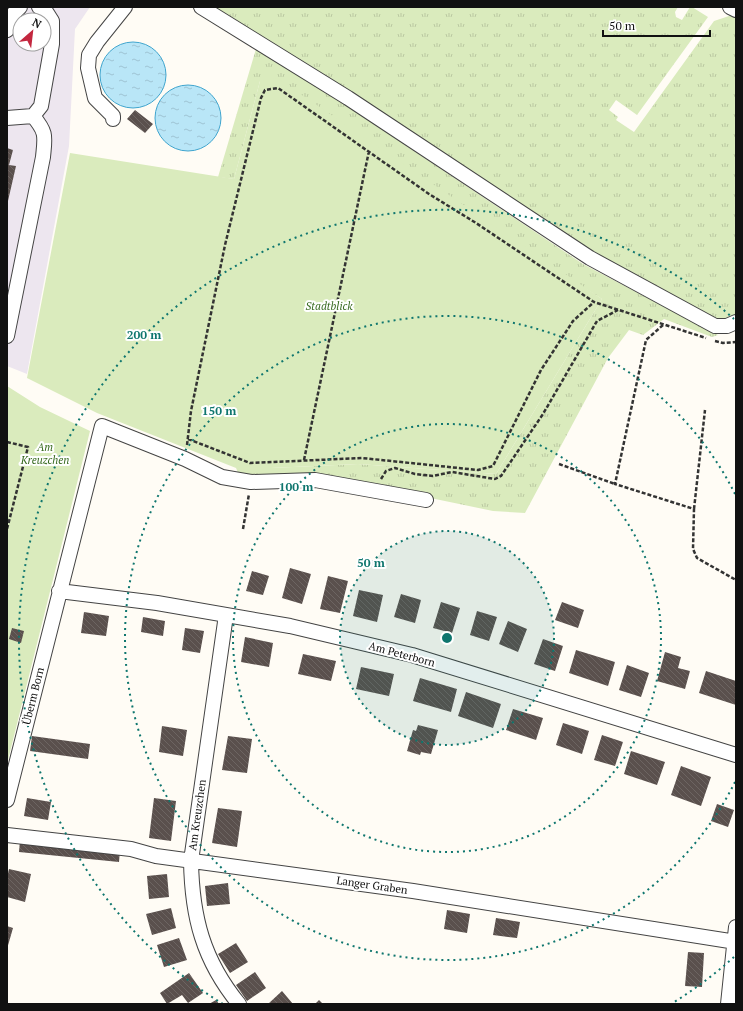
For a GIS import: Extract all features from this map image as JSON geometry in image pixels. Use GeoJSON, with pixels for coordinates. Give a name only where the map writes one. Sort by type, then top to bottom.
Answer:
{"type":"FeatureCollection","features":[{"type":"Feature","properties":{"kind":"street"},"geometry":{"type":"LineString","coordinates":[[7,30],[14,13],[20,7]]}},
{"type":"Feature","properties":{"kind":"street"},"geometry":{"type":"LineString","coordinates":[[7,118],[33,116],[41,106],[52,44],[52,21],[45,10],[39,7]]}},
{"type":"Feature","properties":{"kind":"street"},"geometry":{"type":"LineString","coordinates":[[113,119],[113,116],[95,98],[88,68],[89,54],[125,7]]}},
{"type":"Feature","properties":{"kind":"street"},"geometry":{"type":"LineString","coordinates":[[201,7],[348,98],[590,258],[715,326],[727,326],[736,322]]}},
{"type":"Feature","properties":{"kind":"street"},"geometry":{"type":"LineString","coordinates":[[730,7],[736,10]]}},
{"type":"Feature","properties":{"kind":"street"},"geometry":{"type":"LineString","coordinates":[[7,336],[43,157],[45,139],[44,129],[33,116]]}},
{"type":"Feature","properties":{"kind":"street","name":"Überm Born"},"geometry":{"type":"LineString","coordinates":[[7,800],[102,426],[185,459]]}},
{"type":"Feature","properties":{"kind":"street"},"geometry":{"type":"LineString","coordinates":[[185,459],[222,477],[251,482],[315,480],[426,500]]}},
{"type":"Feature","properties":{"kind":"street","name":"Am Peterborn"},"geometry":{"type":"LineString","coordinates":[[59,591],[157,603],[290,626],[412,655],[736,755]]}},
{"type":"Feature","properties":{"kind":"street","name":"Am Kreuzchen"},"geometry":{"type":"LineString","coordinates":[[226,615],[191,861],[191,892],[197,925],[203,944],[212,964],[239,1004]]}},
{"type":"Feature","properties":{"kind":"street","name":"Langer Graben"},"geometry":{"type":"LineString","coordinates":[[7,835],[131,849],[156,856],[413,891],[735,942]]}},
{"type":"Feature","properties":{"kind":"street"},"geometry":{"type":"LineString","coordinates":[[728,1004],[736,927]]}},
{"type":"Feature","properties":{"kind":"path"},"geometry":{"type":"LineString","coordinates":[[185,459],[191,412],[225,245],[261,98],[265,90],[278,88],[429,194],[476,223],[594,302],[723,343],[736,342]]}},
{"type":"Feature","properties":{"kind":"path"},"geometry":{"type":"LineString","coordinates":[[304,460],[369,151]]}},
{"type":"Feature","properties":{"kind":"path"},"geometry":{"type":"LineString","coordinates":[[188,439],[250,463],[362,458],[478,470],[493,466],[541,370],[573,321],[594,302]]}},
{"type":"Feature","properties":{"kind":"path"},"geometry":{"type":"LineString","coordinates":[[378,491],[382,475],[395,468],[415,474],[433,476],[452,472],[486,479],[495,479],[501,476],[543,414],[597,321],[618,310]]}},
{"type":"Feature","properties":{"kind":"path"},"geometry":{"type":"LineString","coordinates":[[615,484],[646,340],[663,325]]}},
{"type":"Feature","properties":{"kind":"path"},"geometry":{"type":"LineString","coordinates":[[705,410],[694,509],[693,549],[697,558],[736,580]]}},
{"type":"Feature","properties":{"kind":"path"},"geometry":{"type":"LineString","coordinates":[[7,442],[28,447],[7,529]]}},
{"type":"Feature","properties":{"kind":"path"},"geometry":{"type":"LineString","coordinates":[[558,464],[694,509]]}},
{"type":"Feature","properties":{"kind":"path"},"geometry":{"type":"LineString","coordinates":[[243,529],[251,482]]}},
{"type":"Feature","properties":{"kind":"shaded area"},"geometry":{"type":"Polygon","coordinates":[[[7,7],[90,7],[75,29],[69,146],[27,374],[7,366],[7,7]]]}},
{"type":"Feature","properties":{"kind":"green space"},"geometry":{"type":"Polygon","coordinates":[[[210,7],[678,7],[675,12],[676,17],[682,20],[690,7],[692,7],[708,17],[637,115],[616,100],[609,110],[618,117],[616,120],[634,132],[714,21],[736,15],[736,317],[721,322],[600,259],[210,7]]]}},
{"type":"Feature","properties":{"kind":"green space"},"geometry":{"type":"Polygon","coordinates":[[[256,49],[341,102],[583,264],[718,335],[712,337],[664,319],[643,335],[629,330],[608,358],[525,513],[493,511],[315,474],[239,475],[236,468],[358,464],[496,474],[602,299],[260,81],[234,179],[218,177],[256,49]]]}},
{"type":"Feature","properties":{"kind":"green space","name":"Stadtblick"},"geometry":{"type":"Polygon","coordinates":[[[277,78],[602,299],[496,474],[358,464],[236,468],[97,413],[27,378],[70,153],[234,179],[260,81],[277,78]]]}},
{"type":"Feature","properties":{"kind":"green space","name":"Am Kreuzchen"},"geometry":{"type":"Polygon","coordinates":[[[7,386],[40,407],[90,431],[7,764],[7,386]]]}},
{"type":"Feature","properties":{"kind":"water"},"geometry":{"type":"Polygon","coordinates":[[[133,42],[146,45],[156,52],[163,62],[166,75],[163,88],[156,98],[146,105],[133,108],[120,105],[110,98],[103,88],[100,75],[103,62],[110,52],[120,45],[133,42]]]}},
{"type":"Feature","properties":{"kind":"water"},"geometry":{"type":"Polygon","coordinates":[[[188,85],[201,88],[211,95],[218,105],[221,118],[218,131],[211,141],[201,148],[188,151],[175,148],[165,141],[158,131],[155,118],[158,105],[165,95],[175,88],[188,85]]]}},
{"type":"Feature","properties":{"kind":"building"},"geometry":{"type":"Polygon","coordinates":[[[135,110],[153,124],[145,133],[127,119],[135,110]]]}},
{"type":"Feature","properties":{"kind":"building"},"geometry":{"type":"Polygon","coordinates":[[[7,148],[13,150],[9,165],[16,166],[8,201],[7,148]]]}},
{"type":"Feature","properties":{"kind":"building"},"geometry":{"type":"Polygon","coordinates":[[[290,568],[311,574],[302,604],[282,598],[290,568]]]}},
{"type":"Feature","properties":{"kind":"building"},"geometry":{"type":"Polygon","coordinates":[[[252,571],[269,576],[263,595],[246,591],[252,571]]]}},
{"type":"Feature","properties":{"kind":"building"},"geometry":{"type":"Polygon","coordinates":[[[328,576],[348,581],[340,613],[320,609],[328,576]]]}},
{"type":"Feature","properties":{"kind":"building"},"geometry":{"type":"Polygon","coordinates":[[[359,590],[383,595],[377,622],[353,616],[359,590]]]}},
{"type":"Feature","properties":{"kind":"building"},"geometry":{"type":"Polygon","coordinates":[[[401,594],[421,600],[415,623],[394,617],[401,594]]]}},
{"type":"Feature","properties":{"kind":"building"},"geometry":{"type":"Polygon","coordinates":[[[441,602],[460,608],[452,633],[433,628],[441,602]]]}},
{"type":"Feature","properties":{"kind":"building"},"geometry":{"type":"Polygon","coordinates":[[[562,602],[584,610],[578,628],[555,620],[562,602]]]}},
{"type":"Feature","properties":{"kind":"building"},"geometry":{"type":"Polygon","coordinates":[[[477,611],[497,617],[489,641],[470,635],[477,611]]]}},
{"type":"Feature","properties":{"kind":"building"},"geometry":{"type":"Polygon","coordinates":[[[84,612],[109,616],[106,636],[81,633],[84,612]]]}},
{"type":"Feature","properties":{"kind":"building"},"geometry":{"type":"Polygon","coordinates":[[[143,617],[165,621],[163,636],[141,632],[143,617]]]}},
{"type":"Feature","properties":{"kind":"building"},"geometry":{"type":"Polygon","coordinates":[[[508,621],[527,629],[518,652],[499,644],[508,621]]]}},
{"type":"Feature","properties":{"kind":"building"},"geometry":{"type":"Polygon","coordinates":[[[12,628],[24,631],[21,643],[9,639],[12,628]]]}},
{"type":"Feature","properties":{"kind":"building"},"geometry":{"type":"Polygon","coordinates":[[[185,628],[204,631],[200,653],[182,650],[185,628]]]}},
{"type":"Feature","properties":{"kind":"building"},"geometry":{"type":"Polygon","coordinates":[[[245,637],[273,643],[269,667],[241,662],[245,637]]]}},
{"type":"Feature","properties":{"kind":"building"},"geometry":{"type":"Polygon","coordinates":[[[543,639],[563,646],[555,671],[534,664],[543,639]]]}},
{"type":"Feature","properties":{"kind":"building"},"geometry":{"type":"Polygon","coordinates":[[[576,650],[615,662],[608,686],[569,673],[576,650]]]}},
{"type":"Feature","properties":{"kind":"building"},"geometry":{"type":"Polygon","coordinates":[[[665,652],[681,657],[678,668],[690,671],[685,689],[657,681],[665,652]]]}},
{"type":"Feature","properties":{"kind":"building"},"geometry":{"type":"Polygon","coordinates":[[[303,654],[336,661],[331,681],[298,674],[303,654]]]}},
{"type":"Feature","properties":{"kind":"building"},"geometry":{"type":"Polygon","coordinates":[[[627,665],[649,673],[641,697],[619,690],[627,665]]]}},
{"type":"Feature","properties":{"kind":"building"},"geometry":{"type":"Polygon","coordinates":[[[361,667],[394,674],[389,696],[356,689],[361,667]]]}},
{"type":"Feature","properties":{"kind":"building"},"geometry":{"type":"Polygon","coordinates":[[[706,671],[736,681],[736,705],[699,693],[706,671]]]}},
{"type":"Feature","properties":{"kind":"building"},"geometry":{"type":"Polygon","coordinates":[[[420,678],[457,689],[451,712],[413,701],[420,678]]]}},
{"type":"Feature","properties":{"kind":"building"},"geometry":{"type":"Polygon","coordinates":[[[466,692],[501,704],[493,728],[458,716],[466,692]]]}},
{"type":"Feature","properties":{"kind":"building"},"geometry":{"type":"Polygon","coordinates":[[[513,709],[543,718],[536,740],[506,730],[513,709]]]}},
{"type":"Feature","properties":{"kind":"building"},"geometry":{"type":"Polygon","coordinates":[[[563,723],[589,731],[582,754],[556,745],[563,723]]]}},
{"type":"Feature","properties":{"kind":"building"},"geometry":{"type":"Polygon","coordinates":[[[418,725],[438,730],[431,754],[421,752],[420,755],[407,751],[413,730],[416,731],[418,725]]]}},
{"type":"Feature","properties":{"kind":"building"},"geometry":{"type":"Polygon","coordinates":[[[162,726],[187,730],[183,756],[159,752],[162,726]]]}},
{"type":"Feature","properties":{"kind":"building"},"geometry":{"type":"Polygon","coordinates":[[[602,735],[623,742],[615,766],[594,760],[602,735]]]}},
{"type":"Feature","properties":{"kind":"building"},"geometry":{"type":"Polygon","coordinates":[[[32,736],[90,744],[88,759],[30,751],[32,736]]]}},
{"type":"Feature","properties":{"kind":"building"},"geometry":{"type":"Polygon","coordinates":[[[228,736],[252,739],[247,773],[222,770],[228,736]]]}},
{"type":"Feature","properties":{"kind":"building"},"geometry":{"type":"Polygon","coordinates":[[[631,751],[665,762],[657,785],[624,774],[631,751]]]}},
{"type":"Feature","properties":{"kind":"building"},"geometry":{"type":"Polygon","coordinates":[[[681,766],[711,777],[701,806],[671,795],[681,766]]]}},
{"type":"Feature","properties":{"kind":"building"},"geometry":{"type":"Polygon","coordinates":[[[27,798],[51,802],[48,820],[24,816],[27,798]]]}},
{"type":"Feature","properties":{"kind":"building"},"geometry":{"type":"Polygon","coordinates":[[[154,798],[176,801],[171,841],[149,838],[154,798]]]}},
{"type":"Feature","properties":{"kind":"building"},"geometry":{"type":"Polygon","coordinates":[[[717,804],[734,810],[728,827],[711,821],[717,804]]]}},
{"type":"Feature","properties":{"kind":"building"},"geometry":{"type":"Polygon","coordinates":[[[218,808],[242,811],[237,847],[212,843],[218,808]]]}},
{"type":"Feature","properties":{"kind":"building"},"geometry":{"type":"Polygon","coordinates":[[[20,840],[120,850],[119,862],[19,852],[20,840]]]}},
{"type":"Feature","properties":{"kind":"building"},"geometry":{"type":"Polygon","coordinates":[[[9,869],[31,874],[25,902],[7,897],[7,877],[9,869]]]}},
{"type":"Feature","properties":{"kind":"building"},"geometry":{"type":"Polygon","coordinates":[[[167,874],[169,897],[149,899],[147,876],[167,874]]]}},
{"type":"Feature","properties":{"kind":"building"},"geometry":{"type":"Polygon","coordinates":[[[228,883],[230,904],[207,906],[205,886],[228,883]]]}},
{"type":"Feature","properties":{"kind":"building"},"geometry":{"type":"Polygon","coordinates":[[[171,908],[176,928],[152,935],[146,914],[171,908]]]}},
{"type":"Feature","properties":{"kind":"building"},"geometry":{"type":"Polygon","coordinates":[[[447,910],[470,914],[467,933],[444,929],[447,910]]]}},
{"type":"Feature","properties":{"kind":"building"},"geometry":{"type":"Polygon","coordinates":[[[496,918],[520,922],[517,938],[493,935],[496,918]]]}},
{"type":"Feature","properties":{"kind":"building"},"geometry":{"type":"Polygon","coordinates":[[[7,926],[13,928],[7,949],[7,926]]]}},
{"type":"Feature","properties":{"kind":"building"},"geometry":{"type":"Polygon","coordinates":[[[179,938],[187,960],[164,967],[157,945],[179,938]]]}},
{"type":"Feature","properties":{"kind":"building"},"geometry":{"type":"Polygon","coordinates":[[[236,943],[248,962],[230,973],[218,954],[236,943]]]}},
{"type":"Feature","properties":{"kind":"building"},"geometry":{"type":"Polygon","coordinates":[[[688,952],[704,953],[702,987],[685,986],[688,952]]]}},
{"type":"Feature","properties":{"kind":"building"},"geometry":{"type":"Polygon","coordinates":[[[255,972],[266,988],[247,1001],[236,985],[255,972]]]}},
{"type":"Feature","properties":{"kind":"building"},"geometry":{"type":"Polygon","coordinates":[[[189,973],[203,993],[188,1003],[182,995],[167,1004],[160,993],[189,973]]]}},
{"type":"Feature","properties":{"kind":"building"},"geometry":{"type":"Polygon","coordinates":[[[282,991],[293,1004],[268,1004],[282,991]]]}},
{"type":"Feature","properties":{"kind":"building"},"geometry":{"type":"Polygon","coordinates":[[[216,1000],[219,1004],[209,1004],[216,1000]]]}},
{"type":"Feature","properties":{"kind":"building"},"geometry":{"type":"Polygon","coordinates":[[[319,1000],[323,1004],[315,1004],[319,1000]]]}}]}
